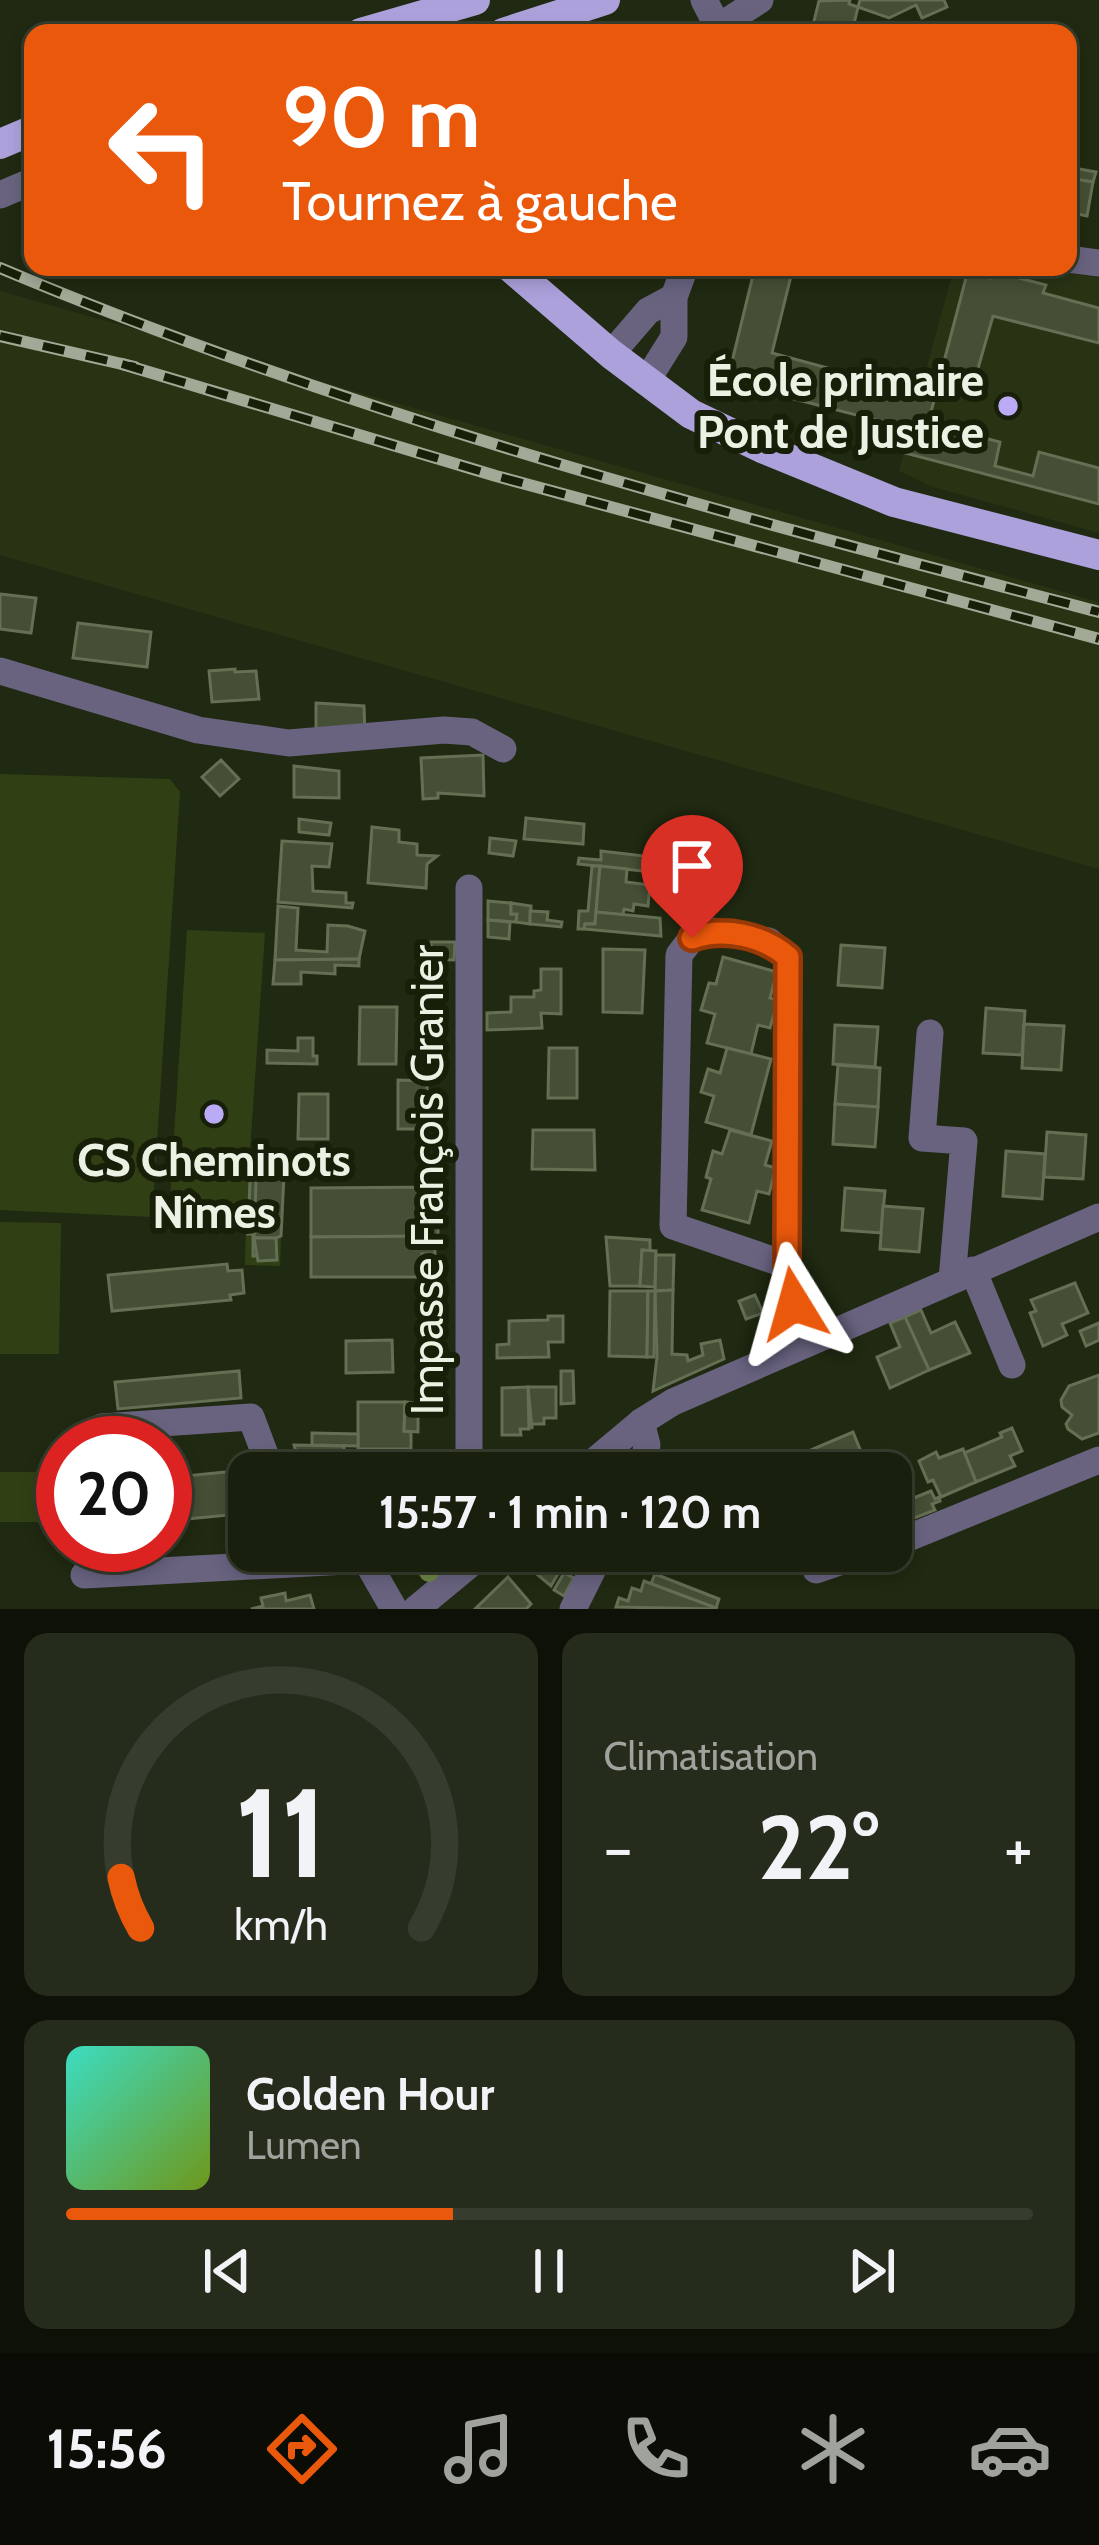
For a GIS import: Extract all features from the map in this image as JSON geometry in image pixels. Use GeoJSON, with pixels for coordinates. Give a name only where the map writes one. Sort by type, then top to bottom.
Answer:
{"type":"FeatureCollection","features":[{"type":"Feature","properties":{"kind":"main road"},"geometry":{"type":"LineString","coordinates":[[392,24],[475,0]]}},
{"type":"Feature","properties":{"kind":"main road"},"geometry":{"type":"LineString","coordinates":[[531,24],[605,0]]}},
{"type":"Feature","properties":{"kind":"main road"},"geometry":{"type":"LineString","coordinates":[[520,276],[646,382],[691,414],[726,431],[894,502],[1099,555]]}},
{"type":"Feature","properties":{"kind":"street"},"geometry":{"type":"LineString","coordinates":[[725,24],[760,0]]}},
{"type":"Feature","properties":{"kind":"street"},"geometry":{"type":"LineString","coordinates":[[646,382],[674,337],[674,297],[682,276]]}},
{"type":"Feature","properties":{"kind":"street"},"geometry":{"type":"LineString","coordinates":[[610,354],[648,311],[674,297]]}},
{"type":"Feature","properties":{"kind":"street"},"geometry":{"type":"LineString","coordinates":[[0,670],[198,730],[289,743],[444,730],[472,732],[503,749]]}},
{"type":"Feature","properties":{"kind":"street","name":"Impasse François Granier"},"geometry":{"type":"LineString","coordinates":[[469,888],[469,1452]]}},
{"type":"Feature","properties":{"kind":"street"},"geometry":{"type":"LineString","coordinates":[[787,1265],[673,1226],[679,956],[692,938],[712,931],[770,941],[788,957],[787,1265],[802,1344]]}},
{"type":"Feature","properties":{"kind":"street"},"geometry":{"type":"LineString","coordinates":[[930,1033],[922,1138],[964,1141],[963,1275],[1012,1365]]}},
{"type":"Feature","properties":{"kind":"street"},"geometry":{"type":"LineString","coordinates":[[605,1452],[673,1402],[1099,1217]]}},
{"type":"Feature","properties":{"kind":"street"},"geometry":{"type":"LineString","coordinates":[[192,1422],[251,1418],[264,1452]]}},
{"type":"Feature","properties":{"kind":"street"},"geometry":{"type":"LineString","coordinates":[[641,1422],[646,1452]]}},
{"type":"Feature","properties":{"kind":"street"},"geometry":{"type":"LineString","coordinates":[[912,1536],[1099,1460]]}},
{"type":"Feature","properties":{"kind":"street"},"geometry":{"type":"LineString","coordinates":[[84,1575],[228,1563]]}},
{"type":"Feature","properties":{"kind":"street"},"geometry":{"type":"LineString","coordinates":[[383,1572],[394,1609]]}},
{"type":"Feature","properties":{"kind":"street"},"geometry":{"type":"LineString","coordinates":[[416,1609],[457,1572]]}},
{"type":"Feature","properties":{"kind":"street"},"geometry":{"type":"LineString","coordinates":[[573,1609],[592,1572]]}},
{"type":"Feature","properties":{"kind":"shaded area","name":"École primaire Pont de Justice"},"geometry":{"type":"Polygon","coordinates":[[[952,276],[1099,278],[1099,533],[933,487],[899,471],[952,276]]]}},
{"type":"Feature","properties":{"kind":"shaded area"},"geometry":{"type":"Polygon","coordinates":[[[0,291],[1099,602],[1099,869],[0,555],[0,291]]]}},
{"type":"Feature","properties":{"kind":"shaded area"},"geometry":{"type":"Polygon","coordinates":[[[0,774],[170,779],[180,792],[152,1217],[0,1210],[0,774]]]}},
{"type":"Feature","properties":{"kind":"shaded area","name":"CS Cheminots Nîmes"},"geometry":{"type":"Polygon","coordinates":[[[187,930],[265,933],[250,1151],[284,1152],[280,1266],[245,1265],[246,1221],[169,1217],[187,930]]]}},
{"type":"Feature","properties":{"kind":"shaded area"},"geometry":{"type":"Polygon","coordinates":[[[0,1222],[61,1223],[59,1354],[0,1354],[0,1222]]]}},
{"type":"Feature","properties":{"kind":"shaded area"},"geometry":{"type":"Polygon","coordinates":[[[0,1472],[36,1472],[36,1522],[0,1522],[0,1472]]]}},
{"type":"Feature","properties":{"kind":"building"},"geometry":{"type":"Polygon","coordinates":[[[850,0],[849,4],[858,7],[854,24],[813,24],[819,1],[850,0]]]}},
{"type":"Feature","properties":{"kind":"building"},"geometry":{"type":"Polygon","coordinates":[[[860,0],[944,0],[947,7],[922,18],[916,5],[889,18],[858,7],[860,0]]]}},
{"type":"Feature","properties":{"kind":"building"},"geometry":{"type":"Polygon","coordinates":[[[1077,169],[1096,172],[1093,182],[1077,179],[1077,169]]]}},
{"type":"Feature","properties":{"kind":"building"},"geometry":{"type":"Polygon","coordinates":[[[1077,179],[1093,182],[1087,216],[1077,214],[1077,179]]]}},
{"type":"Feature","properties":{"kind":"building"},"geometry":{"type":"Polygon","coordinates":[[[753,276],[791,276],[772,353],[935,397],[928,423],[1000,442],[995,466],[1033,476],[1039,452],[1099,468],[1099,504],[905,453],[911,429],[763,391],[764,383],[729,374],[753,276]]]}},
{"type":"Feature","properties":{"kind":"building"},"geometry":{"type":"Polygon","coordinates":[[[966,276],[1011,276],[1046,285],[1043,293],[1099,308],[1099,343],[993,316],[975,379],[942,369],[966,276]]]}},
{"type":"Feature","properties":{"kind":"building"},"geometry":{"type":"Polygon","coordinates":[[[0,594],[36,598],[31,633],[0,629],[0,594]]]}},
{"type":"Feature","properties":{"kind":"building"},"geometry":{"type":"Polygon","coordinates":[[[78,623],[151,632],[147,667],[73,658],[78,623]]]}},
{"type":"Feature","properties":{"kind":"building"},"geometry":{"type":"Polygon","coordinates":[[[209,671],[256,671],[259,699],[212,702],[209,671]]]}},
{"type":"Feature","properties":{"kind":"building"},"geometry":{"type":"Polygon","coordinates":[[[316,703],[364,706],[365,735],[316,736],[316,703]]]}},
{"type":"Feature","properties":{"kind":"building"},"geometry":{"type":"Polygon","coordinates":[[[483,755],[484,796],[438,793],[438,798],[423,799],[421,758],[483,755]]]}},
{"type":"Feature","properties":{"kind":"building"},"geometry":{"type":"Polygon","coordinates":[[[221,760],[239,779],[220,796],[202,777],[221,760]]]}},
{"type":"Feature","properties":{"kind":"building"},"geometry":{"type":"Polygon","coordinates":[[[294,766],[339,771],[339,798],[294,797],[294,766]]]}},
{"type":"Feature","properties":{"kind":"building"},"geometry":{"type":"Polygon","coordinates":[[[526,818],[584,824],[583,844],[524,839],[526,818]]]}},
{"type":"Feature","properties":{"kind":"building"},"geometry":{"type":"Polygon","coordinates":[[[299,819],[331,823],[329,835],[299,832],[299,819]]]}},
{"type":"Feature","properties":{"kind":"building"},"geometry":{"type":"Polygon","coordinates":[[[372,827],[399,830],[399,842],[417,844],[417,855],[437,856],[427,864],[426,888],[368,883],[372,827]]]}},
{"type":"Feature","properties":{"kind":"building"},"geometry":{"type":"Polygon","coordinates":[[[490,838],[516,841],[513,856],[489,853],[490,838]]]}},
{"type":"Feature","properties":{"kind":"building"},"geometry":{"type":"Polygon","coordinates":[[[282,841],[332,844],[329,867],[312,866],[313,891],[346,893],[346,903],[353,903],[352,908],[278,902],[282,841]]]}},
{"type":"Feature","properties":{"kind":"building"},"geometry":{"type":"Polygon","coordinates":[[[601,851],[653,857],[652,872],[578,864],[579,858],[601,860],[601,851]]]}},
{"type":"Feature","properties":{"kind":"building"},"geometry":{"type":"Polygon","coordinates":[[[592,866],[600,866],[595,924],[578,929],[579,911],[588,911],[592,866]]]}},
{"type":"Feature","properties":{"kind":"building"},"geometry":{"type":"Polygon","coordinates":[[[600,866],[627,869],[626,882],[650,885],[648,906],[634,904],[633,911],[624,909],[623,915],[596,912],[600,866]]]}},
{"type":"Feature","properties":{"kind":"building"},"geometry":{"type":"Polygon","coordinates":[[[488,901],[511,903],[516,922],[488,920],[488,901]]]}},
{"type":"Feature","properties":{"kind":"building"},"geometry":{"type":"Polygon","coordinates":[[[511,903],[531,906],[530,924],[516,922],[511,903]]]}},
{"type":"Feature","properties":{"kind":"building"},"geometry":{"type":"Polygon","coordinates":[[[278,906],[298,908],[296,950],[327,952],[328,925],[348,926],[365,931],[359,959],[275,960],[278,906]]]}},
{"type":"Feature","properties":{"kind":"building"},"geometry":{"type":"Polygon","coordinates":[[[530,911],[548,912],[547,920],[562,922],[561,927],[530,924],[530,911]]]}},
{"type":"Feature","properties":{"kind":"building"},"geometry":{"type":"Polygon","coordinates":[[[596,912],[660,918],[661,936],[584,929],[585,924],[595,924],[596,912]]]}},
{"type":"Feature","properties":{"kind":"building"},"geometry":{"type":"Polygon","coordinates":[[[488,920],[510,922],[509,939],[488,937],[488,920]]]}},
{"type":"Feature","properties":{"kind":"building"},"geometry":{"type":"Polygon","coordinates":[[[431,942],[455,942],[454,960],[431,959],[431,942]]]}},
{"type":"Feature","properties":{"kind":"building"},"geometry":{"type":"Polygon","coordinates":[[[841,945],[885,948],[882,988],[838,985],[841,945]]]}},
{"type":"Feature","properties":{"kind":"building"},"geometry":{"type":"Polygon","coordinates":[[[603,949],[645,950],[642,1013],[603,1012],[603,949]]]}},
{"type":"Feature","properties":{"kind":"building"},"geometry":{"type":"Polygon","coordinates":[[[723,957],[777,972],[770,998],[778,1000],[770,1028],[758,1025],[751,1054],[707,1043],[715,1014],[701,1010],[709,983],[716,984],[723,957]]]}},
{"type":"Feature","properties":{"kind":"building"},"geometry":{"type":"Polygon","coordinates":[[[359,959],[359,966],[335,965],[335,974],[301,972],[301,984],[273,984],[275,960],[359,959]]]}},
{"type":"Feature","properties":{"kind":"building"},"geometry":{"type":"Polygon","coordinates":[[[541,969],[561,969],[561,1014],[541,1013],[542,1028],[487,1030],[487,1013],[511,1012],[511,997],[534,997],[534,991],[541,990],[541,969]]]}},
{"type":"Feature","properties":{"kind":"building"},"geometry":{"type":"Polygon","coordinates":[[[360,1007],[397,1007],[396,1064],[359,1064],[360,1007]]]}},
{"type":"Feature","properties":{"kind":"building"},"geometry":{"type":"Polygon","coordinates":[[[986,1008],[1025,1011],[1022,1055],[983,1053],[986,1008]]]}},
{"type":"Feature","properties":{"kind":"building"},"geometry":{"type":"Polygon","coordinates":[[[1024,1024],[1064,1026],[1061,1070],[1022,1068],[1024,1024]]]}},
{"type":"Feature","properties":{"kind":"building"},"geometry":{"type":"Polygon","coordinates":[[[835,1025],[878,1027],[875,1067],[833,1064],[835,1025]]]}},
{"type":"Feature","properties":{"kind":"building"},"geometry":{"type":"Polygon","coordinates":[[[298,1038],[313,1038],[317,1064],[267,1063],[267,1050],[298,1051],[298,1038]]]}},
{"type":"Feature","properties":{"kind":"building"},"geometry":{"type":"Polygon","coordinates":[[[549,1048],[577,1048],[577,1098],[548,1098],[549,1048]]]}},
{"type":"Feature","properties":{"kind":"building"},"geometry":{"type":"Polygon","coordinates":[[[727,1048],[771,1059],[751,1135],[706,1122],[714,1096],[701,1092],[708,1069],[720,1073],[727,1048]]]}},
{"type":"Feature","properties":{"kind":"building"},"geometry":{"type":"Polygon","coordinates":[[[838,1065],[880,1068],[878,1107],[835,1104],[838,1065]]]}},
{"type":"Feature","properties":{"kind":"building"},"geometry":{"type":"Polygon","coordinates":[[[398,1080],[427,1081],[427,1129],[398,1129],[398,1080]]]}},
{"type":"Feature","properties":{"kind":"building"},"geometry":{"type":"Polygon","coordinates":[[[299,1094],[328,1094],[328,1139],[298,1139],[299,1094]]]}},
{"type":"Feature","properties":{"kind":"building"},"geometry":{"type":"Polygon","coordinates":[[[835,1104],[878,1107],[875,1147],[833,1144],[835,1104]]]}},
{"type":"Feature","properties":{"kind":"building"},"geometry":{"type":"Polygon","coordinates":[[[533,1130],[594,1130],[595,1170],[532,1169],[533,1130]]]}},
{"type":"Feature","properties":{"kind":"building"},"geometry":{"type":"Polygon","coordinates":[[[730,1130],[772,1141],[765,1165],[776,1168],[769,1194],[757,1191],[749,1223],[702,1210],[713,1151],[722,1154],[730,1130]]]}},
{"type":"Feature","properties":{"kind":"building"},"geometry":{"type":"Polygon","coordinates":[[[1047,1132],[1086,1135],[1083,1179],[1044,1177],[1047,1132]]]}},
{"type":"Feature","properties":{"kind":"building"},"geometry":{"type":"Polygon","coordinates":[[[1006,1151],[1045,1154],[1042,1199],[1003,1196],[1006,1151]]]}},
{"type":"Feature","properties":{"kind":"building"},"geometry":{"type":"Polygon","coordinates":[[[282,1153],[279,1234],[274,1234],[273,1256],[253,1256],[253,1234],[248,1234],[251,1154],[282,1153]]]}},
{"type":"Feature","properties":{"kind":"building"},"geometry":{"type":"Polygon","coordinates":[[[257,1155],[285,1155],[281,1236],[276,1238],[254,1238],[257,1155]]]}},
{"type":"Feature","properties":{"kind":"building"},"geometry":{"type":"Polygon","coordinates":[[[438,1187],[438,1236],[311,1237],[311,1188],[438,1187]]]}},
{"type":"Feature","properties":{"kind":"building"},"geometry":{"type":"Polygon","coordinates":[[[845,1188],[885,1191],[881,1233],[842,1230],[845,1188]]]}},
{"type":"Feature","properties":{"kind":"building"},"geometry":{"type":"Polygon","coordinates":[[[883,1206],[923,1209],[919,1252],[880,1249],[883,1206]]]}},
{"type":"Feature","properties":{"kind":"building"},"geometry":{"type":"Polygon","coordinates":[[[434,1236],[435,1254],[422,1254],[422,1277],[311,1277],[311,1237],[434,1236]]]}},
{"type":"Feature","properties":{"kind":"building"},"geometry":{"type":"Polygon","coordinates":[[[606,1237],[650,1240],[650,1251],[642,1250],[640,1286],[610,1286],[606,1237]]]}},
{"type":"Feature","properties":{"kind":"building"},"geometry":{"type":"Polygon","coordinates":[[[254,1238],[276,1238],[277,1260],[258,1261],[254,1238]]]}},
{"type":"Feature","properties":{"kind":"building"},"geometry":{"type":"Polygon","coordinates":[[[642,1250],[656,1251],[655,1287],[640,1286],[642,1250]]]}},
{"type":"Feature","properties":{"kind":"building"},"geometry":{"type":"Polygon","coordinates":[[[656,1255],[674,1255],[673,1290],[655,1291],[656,1255]]]}},
{"type":"Feature","properties":{"kind":"building"},"geometry":{"type":"Polygon","coordinates":[[[227,1264],[228,1271],[242,1270],[244,1293],[230,1295],[231,1300],[112,1311],[108,1275],[227,1264]]]}},
{"type":"Feature","properties":{"kind":"building"},"geometry":{"type":"Polygon","coordinates":[[[1075,1283],[1088,1313],[1062,1324],[1067,1335],[1043,1346],[1030,1313],[1036,1311],[1031,1300],[1075,1283]]]}},
{"type":"Feature","properties":{"kind":"building"},"geometry":{"type":"Polygon","coordinates":[[[673,1290],[672,1354],[687,1355],[688,1361],[703,1355],[701,1344],[720,1340],[724,1359],[653,1391],[655,1291],[673,1290]]]}},
{"type":"Feature","properties":{"kind":"building"},"geometry":{"type":"Polygon","coordinates":[[[610,1291],[648,1291],[647,1357],[609,1356],[610,1291]]]}},
{"type":"Feature","properties":{"kind":"building"},"geometry":{"type":"Polygon","coordinates":[[[648,1291],[655,1291],[654,1357],[647,1357],[648,1291]]]}},
{"type":"Feature","properties":{"kind":"building"},"geometry":{"type":"Polygon","coordinates":[[[755,1295],[763,1313],[746,1319],[739,1301],[755,1295]]]}},
{"type":"Feature","properties":{"kind":"building"},"geometry":{"type":"Polygon","coordinates":[[[921,1310],[931,1333],[955,1322],[970,1353],[929,1370],[905,1317],[921,1310]]]}},
{"type":"Feature","properties":{"kind":"building"},"geometry":{"type":"Polygon","coordinates":[[[548,1316],[563,1316],[563,1342],[548,1342],[549,1357],[497,1358],[497,1345],[509,1344],[509,1321],[548,1320],[548,1316]]]}},
{"type":"Feature","properties":{"kind":"building"},"geometry":{"type":"Polygon","coordinates":[[[905,1317],[929,1370],[890,1388],[877,1357],[900,1347],[890,1323],[905,1317]]]}},
{"type":"Feature","properties":{"kind":"building"},"geometry":{"type":"Polygon","coordinates":[[[1099,1323],[1099,1340],[1086,1346],[1080,1331],[1099,1323]]]}},
{"type":"Feature","properties":{"kind":"building"},"geometry":{"type":"Polygon","coordinates":[[[392,1340],[393,1372],[346,1373],[346,1341],[392,1340]]]}},
{"type":"Feature","properties":{"kind":"building"},"geometry":{"type":"Polygon","coordinates":[[[239,1371],[241,1398],[118,1409],[115,1382],[239,1371]]]}},
{"type":"Feature","properties":{"kind":"building"},"geometry":{"type":"Polygon","coordinates":[[[561,1371],[573,1371],[574,1403],[561,1404],[561,1371]]]}},
{"type":"Feature","properties":{"kind":"building"},"geometry":{"type":"Polygon","coordinates":[[[1099,1375],[1099,1433],[1082,1439],[1068,1429],[1072,1415],[1061,1400],[1069,1386],[1099,1375]]]}},
{"type":"Feature","properties":{"kind":"building"},"geometry":{"type":"Polygon","coordinates":[[[528,1387],[556,1387],[556,1418],[544,1418],[544,1424],[532,1424],[532,1429],[528,1387]]]}},
{"type":"Feature","properties":{"kind":"building"},"geometry":{"type":"Polygon","coordinates":[[[528,1387],[529,1429],[520,1429],[521,1435],[502,1435],[502,1388],[528,1387]]]}},
{"type":"Feature","properties":{"kind":"building"},"geometry":{"type":"Polygon","coordinates":[[[358,1402],[405,1402],[404,1431],[411,1432],[411,1449],[358,1449],[358,1402]]]}},
{"type":"Feature","properties":{"kind":"building"},"geometry":{"type":"Polygon","coordinates":[[[405,1402],[418,1403],[418,1432],[404,1431],[405,1402]]]}},
{"type":"Feature","properties":{"kind":"building"},"geometry":{"type":"Polygon","coordinates":[[[1012,1428],[1022,1451],[1010,1456],[1015,1466],[976,1482],[964,1453],[1012,1428]]]}},
{"type":"Feature","properties":{"kind":"building"},"geometry":{"type":"Polygon","coordinates":[[[853,1432],[861,1452],[806,1452],[853,1432]]]}},
{"type":"Feature","properties":{"kind":"building"},"geometry":{"type":"Polygon","coordinates":[[[312,1433],[358,1434],[358,1446],[312,1445],[312,1433]]]}},
{"type":"Feature","properties":{"kind":"building"},"geometry":{"type":"Polygon","coordinates":[[[294,1445],[344,1446],[344,1452],[296,1452],[294,1445]]]}},
{"type":"Feature","properties":{"kind":"building"},"geometry":{"type":"Polygon","coordinates":[[[963,1449],[976,1482],[941,1497],[919,1461],[936,1452],[939,1458],[963,1449]]]}},
{"type":"Feature","properties":{"kind":"building"},"geometry":{"type":"Polygon","coordinates":[[[228,1472],[228,1515],[192,1518],[192,1475],[228,1472]]]}},
{"type":"Feature","properties":{"kind":"building"},"geometry":{"type":"Polygon","coordinates":[[[931,1491],[940,1501],[932,1504],[935,1510],[912,1519],[912,1499],[931,1491]]]}},
{"type":"Feature","properties":{"kind":"building"},"geometry":{"type":"Polygon","coordinates":[[[534,1572],[559,1572],[551,1586],[534,1572]]]}},
{"type":"Feature","properties":{"kind":"building"},"geometry":{"type":"Polygon","coordinates":[[[564,1573],[574,1578],[564,1596],[554,1590],[564,1573]]]}},
{"type":"Feature","properties":{"kind":"building"},"geometry":{"type":"Polygon","coordinates":[[[655,1574],[719,1599],[716,1608],[651,1584],[655,1574]]]}},
{"type":"Feature","properties":{"kind":"building"},"geometry":{"type":"Polygon","coordinates":[[[508,1577],[531,1604],[526,1609],[475,1609],[508,1577]]]}},
{"type":"Feature","properties":{"kind":"building"},"geometry":{"type":"Polygon","coordinates":[[[644,1581],[716,1608],[616,1607],[619,1598],[628,1601],[632,1588],[641,1591],[644,1581]]]}},
{"type":"Feature","properties":{"kind":"building"},"geometry":{"type":"Polygon","coordinates":[[[285,1593],[286,1601],[310,1595],[314,1609],[251,1609],[263,1606],[261,1598],[285,1593]]]}},
{"type":"Feature","properties":{"kind":"railway"},"geometry":{"type":"LineString","coordinates":[[0,268],[269,371],[543,459],[1099,612]]}},
{"type":"Feature","properties":{"kind":"railway"},"geometry":{"type":"LineString","coordinates":[[0,336],[135,367]]}},
{"type":"Feature","properties":{"kind":"railway"},"geometry":{"type":"LineString","coordinates":[[122,364],[496,476],[1099,639]]}},
{"type":"Feature","properties":{"kind":"place","name":"École primaire Pont de Justice"},"geometry":{"type":"Point","coordinates":[1008,406]}},
{"type":"Feature","properties":{"kind":"place","name":"CS Cheminots Nîmes"},"geometry":{"type":"Point","coordinates":[214,1114]}},
{"type":"Feature","properties":{"kind":"route"},"geometry":{"type":"LineString","coordinates":[[692,938],[712,931],[770,941],[788,957],[787,1265],[794,1304]]}}]}
